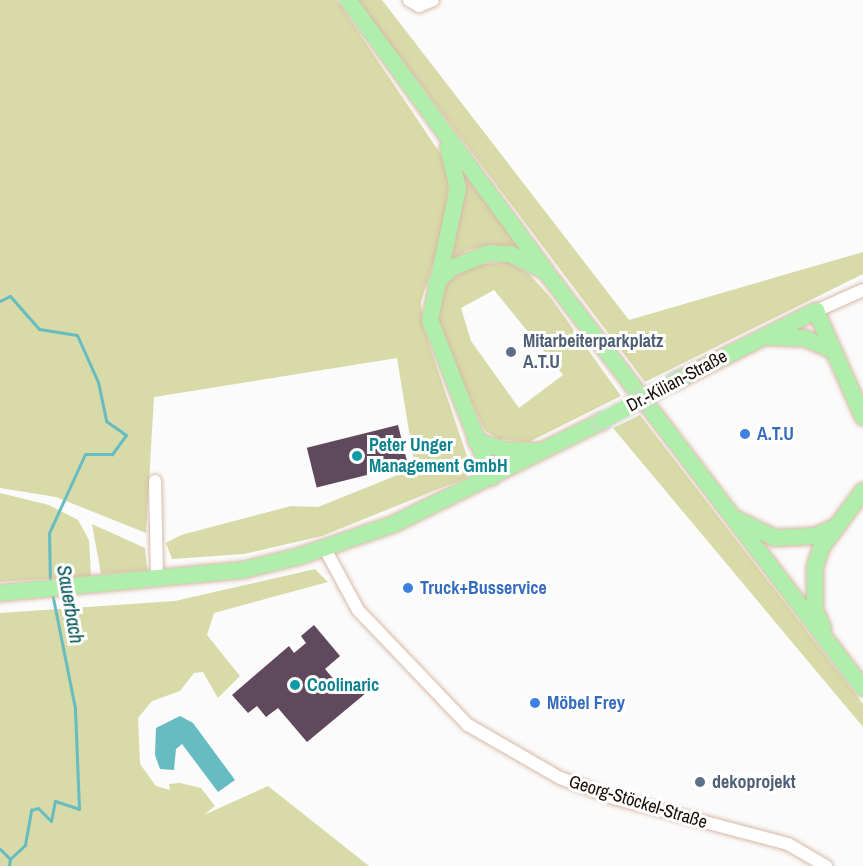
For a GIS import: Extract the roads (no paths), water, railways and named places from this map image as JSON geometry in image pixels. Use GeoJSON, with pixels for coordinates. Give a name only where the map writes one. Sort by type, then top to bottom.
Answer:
{"type":"FeatureCollection","features":[{"type":"Feature","properties":{"kind":"main road"},"geometry":{"type":"LineString","coordinates":[[348,0],[442,133],[546,272],[834,653],[863,688]]}},
{"type":"Feature","properties":{"kind":"main road"},"geometry":{"type":"LineString","coordinates":[[442,133],[458,188],[436,284],[432,336],[492,477]]}},
{"type":"Feature","properties":{"kind":"main road"},"geometry":{"type":"LineString","coordinates":[[436,284],[451,268],[489,253],[510,254],[546,272]]}},
{"type":"Feature","properties":{"kind":"main road"},"geometry":{"type":"LineString","coordinates":[[816,311],[863,417]]}},
{"type":"Feature","properties":{"kind":"main road","name":"Dr.-Kilian-Straße"},"geometry":{"type":"LineString","coordinates":[[0,593],[157,580],[243,570],[325,549],[394,524],[492,477],[816,311]]}},
{"type":"Feature","properties":{"kind":"main road"},"geometry":{"type":"LineString","coordinates":[[760,338],[804,338],[832,351]]}},
{"type":"Feature","properties":{"kind":"main road"},"geometry":{"type":"LineString","coordinates":[[477,441],[506,450],[543,451]]}},
{"type":"Feature","properties":{"kind":"main road"},"geometry":{"type":"LineString","coordinates":[[834,653],[815,610],[812,587],[821,548],[841,525],[863,492]]}},
{"type":"Feature","properties":{"kind":"main road"},"geometry":{"type":"LineString","coordinates":[[730,516],[775,538],[815,536],[841,525]]}},
{"type":"Feature","properties":{"kind":"street"},"geometry":{"type":"LineString","coordinates":[[409,0],[419,6],[433,0]]}},
{"type":"Feature","properties":{"kind":"street","name":"Dr.-Kilian-Straße"},"geometry":{"type":"LineString","coordinates":[[816,311],[863,290]]}},
{"type":"Feature","properties":{"kind":"street"},"geometry":{"type":"LineString","coordinates":[[155,482],[157,580]]}},
{"type":"Feature","properties":{"kind":"street","name":"Georg-Stöckel-Straße"},"geometry":{"type":"LineString","coordinates":[[325,549],[358,610],[468,725],[560,778],[614,798],[788,844],[826,866]]}},
{"type":"Feature","properties":{"kind":"water"},"geometry":{"type":"Polygon","coordinates":[[[180,716],[193,723],[235,780],[218,792],[182,744],[176,749],[174,770],[160,769],[155,755],[156,728],[180,716]]]}},
{"type":"Feature","properties":{"kind":"waterway","name":"Sauerbach"},"geometry":{"type":"LineString","coordinates":[[0,301],[10,296],[39,329],[77,335],[98,382],[106,421],[126,435],[112,454],[85,454],[49,533],[50,583]]}},
{"type":"Feature","properties":{"kind":"waterway","name":"Sauerbach"},"geometry":{"type":"LineString","coordinates":[[0,849],[10,859],[25,845],[31,810],[38,808],[51,821],[55,801],[79,809],[75,708],[52,593]]}},
{"type":"Feature","properties":{"kind":"waterway","name":"Sauerbach"},"geometry":{"type":"LineString","coordinates":[[9,866],[10,859]]}},
{"type":"Feature","properties":{"kind":"place","name":"Mitarbeiterparkplatz A.T.U"},"geometry":{"type":"Point","coordinates":[511,352]}},
{"type":"Feature","properties":{"kind":"place","name":"A.T.U"},"geometry":{"type":"Point","coordinates":[745,434]}},
{"type":"Feature","properties":{"kind":"place","name":"Peter Unger Management GmbH"},"geometry":{"type":"Point","coordinates":[357,456]}},
{"type":"Feature","properties":{"kind":"place","name":"Truck+Busservice"},"geometry":{"type":"Point","coordinates":[408,588]}},
{"type":"Feature","properties":{"kind":"place","name":"Coolinaric"},"geometry":{"type":"Point","coordinates":[295,685]}},
{"type":"Feature","properties":{"kind":"place","name":"Möbel Frey"},"geometry":{"type":"Point","coordinates":[535,703]}},
{"type":"Feature","properties":{"kind":"place","name":"dekoprojekt"},"geometry":{"type":"Point","coordinates":[700,782]}}]}
